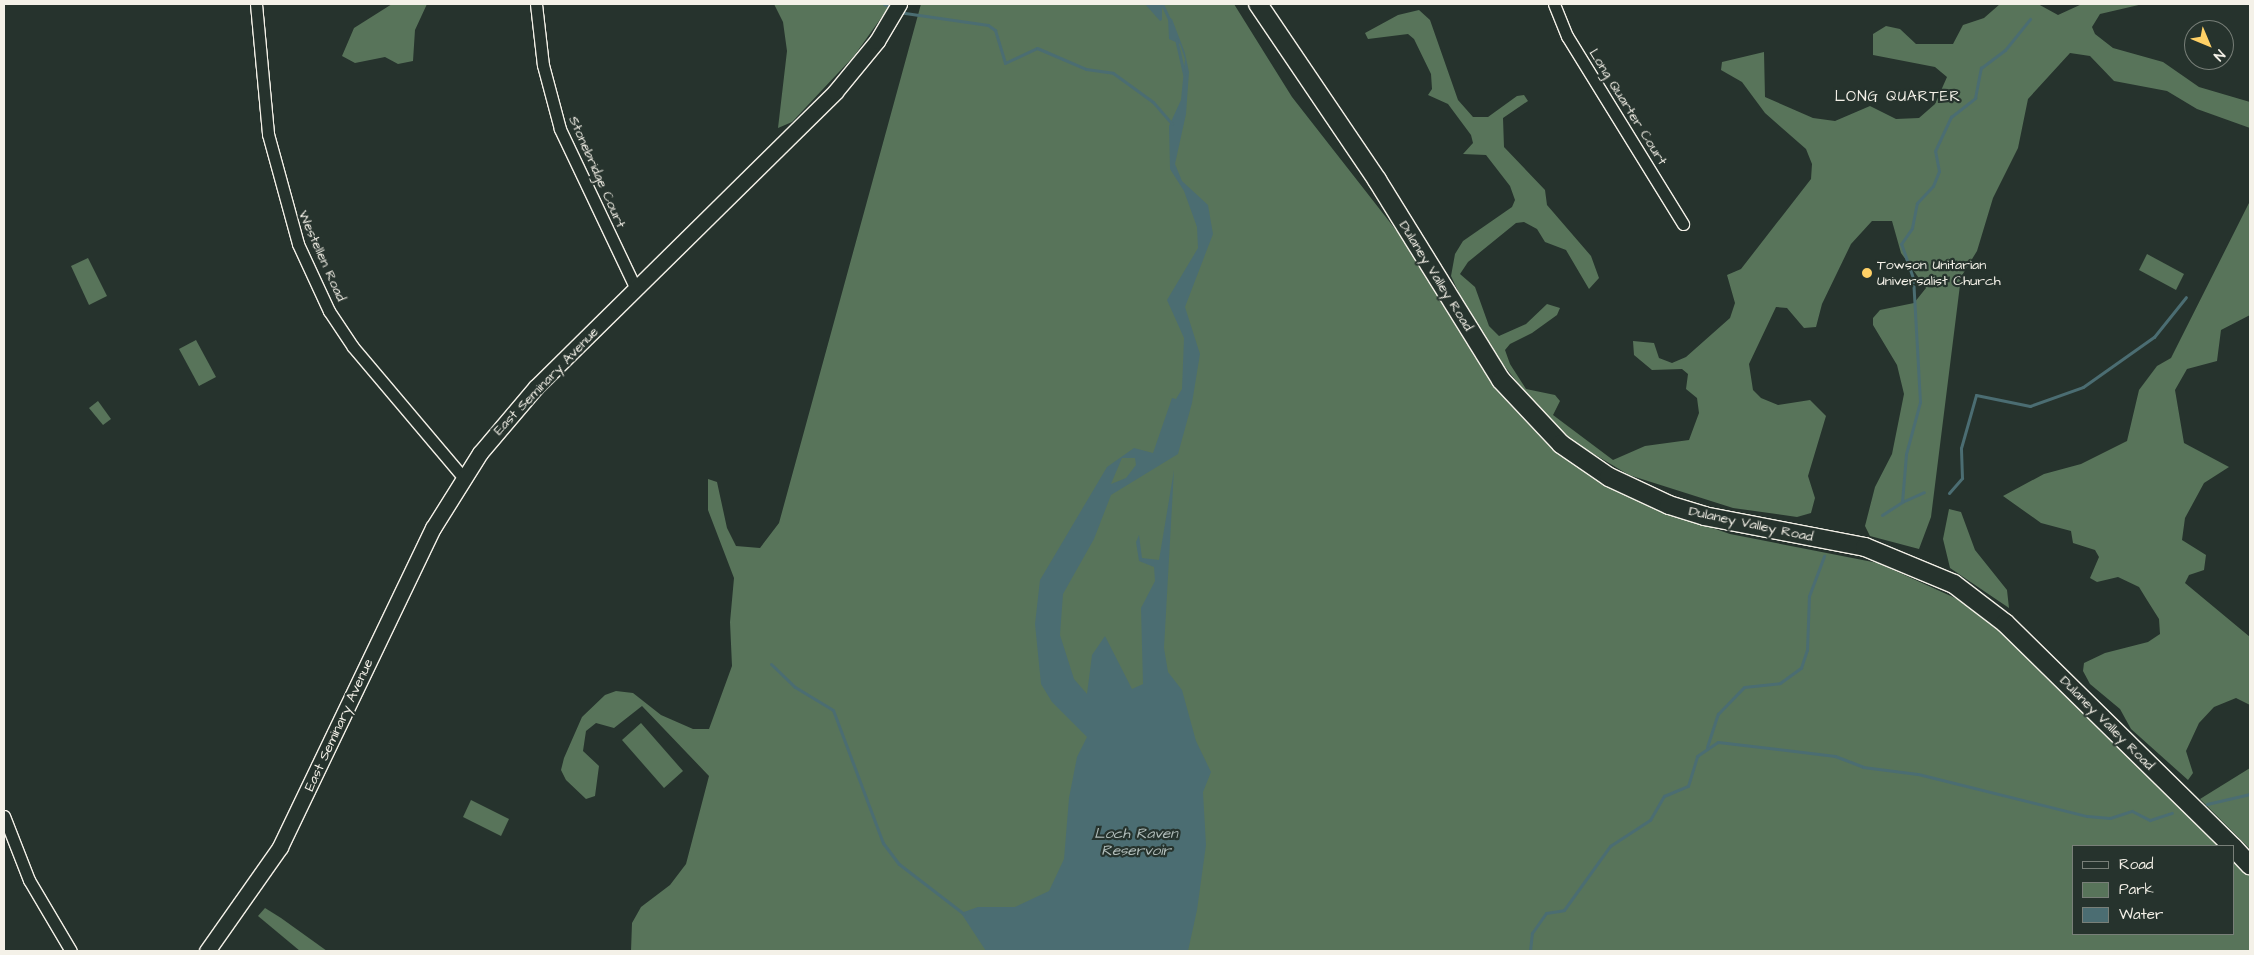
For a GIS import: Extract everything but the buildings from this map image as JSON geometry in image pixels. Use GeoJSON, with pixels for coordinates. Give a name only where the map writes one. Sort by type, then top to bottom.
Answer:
{"type":"FeatureCollection","features":[{"type":"Feature","properties":{"kind":"main road","name":"Dulaney Valley Road"},"geometry":{"type":"LineString","coordinates":[[1258,4],[1377,180],[1492,366],[1519,403],[1561,444],[1609,477],[1669,505],[1738,524],[1865,547],[1954,584],[2005,622],[2230,845]]}},
{"type":"Feature","properties":{"kind":"main road","name":"Dulaney Valley Road"},"geometry":{"type":"LineString","coordinates":[[2234,849],[2250,864]]}},
{"type":"Feature","properties":{"kind":"street","name":"Westellen Road"},"geometry":{"type":"LineString","coordinates":[[256,4],[268,134],[283,200],[307,265],[353,348],[462,477]]}},
{"type":"Feature","properties":{"kind":"street","name":"Stonebridge Court"},"geometry":{"type":"LineString","coordinates":[[536,4],[543,65],[560,129],[636,289]]}},
{"type":"Feature","properties":{"kind":"street","name":"Long Quarter Court"},"geometry":{"type":"LineString","coordinates":[[1554,4],[1567,36],[1683,224]]}},
{"type":"Feature","properties":{"kind":"street","name":"East Seminary Avenue"},"geometry":{"type":"LineString","coordinates":[[207,951],[280,847],[416,563],[462,477],[521,403],[835,92],[895,10]]}},
{"type":"Feature","properties":{"kind":"street"},"geometry":{"type":"LineString","coordinates":[[4,816],[29,880],[71,951]]}},
{"type":"Feature","properties":{"kind":"green space"},"geometry":{"type":"Polygon","coordinates":[[[392,4],[427,4],[415,30],[413,61],[398,64],[385,57],[355,63],[342,56],[354,28],[392,4]]]}},
{"type":"Feature","properties":{"kind":"green space"},"geometry":{"type":"Polygon","coordinates":[[[774,4],[891,4],[854,56],[792,122],[778,128],[787,51],[783,22],[774,4]]]}},
{"type":"Feature","properties":{"kind":"green space"},"geometry":{"type":"Polygon","coordinates":[[[921,4],[1234,4],[1292,97],[1421,262],[1495,383],[1562,455],[1597,480],[1666,512],[1730,534],[1878,563],[1975,607],[2220,845],[2072,845],[2072,935],[2234,935],[2234,858],[2250,874],[2250,951],[631,951],[632,923],[641,907],[670,885],[686,864],[709,776],[642,706],[614,728],[596,723],[586,731],[583,751],[599,766],[595,796],[586,799],[566,780],[561,770],[564,758],[582,717],[605,695],[616,691],[633,693],[661,715],[693,729],[709,729],[732,666],[730,622],[734,578],[708,510],[708,479],[717,482],[727,528],[736,546],[760,548],[779,523],[921,4]]]}},
{"type":"Feature","properties":{"kind":"green space"},"geometry":{"type":"Polygon","coordinates":[[[2000,4],[2038,4],[2058,15],[2082,4],[2143,4],[2100,14],[2092,27],[2095,34],[2113,48],[2163,62],[2199,87],[2250,102],[2250,128],[2197,109],[2167,91],[2114,81],[2090,56],[2070,53],[2028,99],[2018,148],[1993,198],[1977,251],[1961,277],[1931,517],[1919,549],[1870,536],[1865,526],[1875,487],[1892,454],[1904,394],[1897,365],[1873,325],[1873,318],[1880,310],[1914,303],[1926,288],[1901,253],[1892,221],[1872,221],[1851,244],[1822,304],[1816,327],[1804,328],[1787,308],[1776,307],[1749,364],[1753,390],[1761,398],[1778,405],[1810,400],[1826,416],[1808,476],[1815,498],[1811,513],[1797,517],[1733,508],[1629,475],[1577,444],[1546,418],[1502,363],[1464,304],[1451,276],[1455,254],[1463,241],[1512,207],[1515,200],[1510,186],[1486,155],[1463,154],[1473,143],[1471,135],[1448,104],[1428,95],[1432,89],[1431,74],[1414,39],[1408,34],[1368,39],[1365,33],[1398,15],[1419,10],[1430,20],[1458,100],[1473,117],[1488,117],[1517,96],[1524,95],[1528,101],[1503,118],[1504,147],[1545,190],[1547,205],[1591,256],[1599,278],[1589,289],[1566,250],[1545,242],[1537,229],[1524,222],[1516,223],[1468,262],[1460,274],[1475,287],[1489,326],[1499,336],[1526,324],[1547,304],[1560,308],[1557,315],[1532,333],[1510,344],[1505,350],[1510,364],[1526,389],[1555,395],[1560,401],[1553,415],[1613,460],[1645,446],[1689,440],[1699,413],[1697,398],[1686,389],[1688,374],[1682,369],[1652,370],[1634,355],[1633,341],[1654,343],[1659,358],[1672,363],[1686,357],[1730,318],[1735,303],[1727,275],[1741,269],[1811,179],[1812,164],[1806,149],[1765,113],[1742,82],[1721,70],[1722,62],[1764,52],[1765,97],[1813,118],[1835,121],[1870,106],[1896,119],[1919,118],[1935,104],[1947,77],[1935,67],[1873,55],[1873,34],[1886,26],[1900,29],[1916,44],[1953,44],[1963,25],[1984,18],[2000,4]]]}},
{"type":"Feature","properties":{"kind":"green space"},"geometry":{"type":"Polygon","coordinates":[[[2250,201],[2250,315],[2221,330],[2217,361],[2187,369],[2175,390],[2184,443],[2229,467],[2204,483],[2185,518],[2182,540],[2206,555],[2204,570],[2189,575],[2185,583],[2250,637],[2250,705],[2236,698],[2214,707],[2199,723],[2186,751],[2193,773],[2188,780],[2131,729],[2120,709],[2090,684],[2083,671],[2084,663],[2105,653],[2148,642],[2160,634],[2159,619],[2139,587],[2118,577],[2097,582],[2090,578],[2099,557],[2095,550],[2073,543],[2071,531],[2041,523],[2003,496],[2044,474],[2081,464],[2127,441],[2139,390],[2157,366],[2171,358],[2250,201]]]}},
{"type":"Feature","properties":{"kind":"green space"},"geometry":{"type":"Polygon","coordinates":[[[2147,254],[2184,274],[2176,290],[2139,270],[2147,254]]]}},
{"type":"Feature","properties":{"kind":"green space"},"geometry":{"type":"Polygon","coordinates":[[[88,258],[107,296],[89,305],[71,266],[88,258]]]}},
{"type":"Feature","properties":{"kind":"green space"},"geometry":{"type":"Polygon","coordinates":[[[196,340],[216,377],[199,386],[179,349],[196,340]]]}},
{"type":"Feature","properties":{"kind":"green space"},"geometry":{"type":"Polygon","coordinates":[[[98,401],[111,419],[103,425],[89,408],[98,401]]]}},
{"type":"Feature","properties":{"kind":"green space"},"geometry":{"type":"Polygon","coordinates":[[[1949,509],[1961,512],[1975,550],[2007,590],[2009,608],[1950,568],[1943,539],[1949,509]]]}},
{"type":"Feature","properties":{"kind":"green space"},"geometry":{"type":"Polygon","coordinates":[[[641,723],[683,771],[664,788],[622,740],[641,723]]]}},
{"type":"Feature","properties":{"kind":"green space"},"geometry":{"type":"Polygon","coordinates":[[[2250,768],[2250,849],[2200,799],[2250,768]]]}},
{"type":"Feature","properties":{"kind":"green space"},"geometry":{"type":"Polygon","coordinates":[[[471,800],[509,819],[501,836],[463,817],[471,800]]]}},
{"type":"Feature","properties":{"kind":"green space"},"geometry":{"type":"Polygon","coordinates":[[[265,908],[327,951],[300,951],[258,916],[265,908]]]}},
{"type":"Feature","properties":{"kind":"water"},"geometry":{"type":"Polygon","coordinates":[[[1145,4],[1162,4],[1162,20],[1160,21],[1145,4]]]}},
{"type":"Feature","properties":{"kind":"water","name":"Loch Raven Reservoir"},"geometry":{"type":"Polygon","coordinates":[[[1168,17],[1172,19],[1185,53],[1189,72],[1186,114],[1175,164],[1182,181],[1208,205],[1213,234],[1185,307],[1200,354],[1192,403],[1178,454],[1111,495],[1094,539],[1063,594],[1060,635],[1074,679],[1087,694],[1092,655],[1105,636],[1132,689],[1143,684],[1141,608],[1155,581],[1154,567],[1139,561],[1136,542],[1139,535],[1142,558],[1159,560],[1174,470],[1164,648],[1168,672],[1182,690],[1196,741],[1211,772],[1203,792],[1206,845],[1197,910],[1188,951],[986,951],[961,913],[978,907],[1015,907],[1049,891],[1064,859],[1069,798],[1077,757],[1087,737],[1052,702],[1041,684],[1035,624],[1040,580],[1107,467],[1134,448],[1153,453],[1172,398],[1176,399],[1182,389],[1184,338],[1167,300],[1198,248],[1197,227],[1184,191],[1170,169],[1169,126],[1181,100],[1185,59],[1180,44],[1169,39],[1168,17]],[[1122,458],[1111,484],[1126,478],[1136,465],[1135,458],[1122,458]]]}},
{"type":"Feature","properties":{"kind":"waterway"},"geometry":{"type":"LineString","coordinates":[[884,4],[891,7]]}},
{"type":"Feature","properties":{"kind":"waterway"},"geometry":{"type":"LineString","coordinates":[[1162,4],[1170,21]]}},
{"type":"Feature","properties":{"kind":"waterway"},"geometry":{"type":"LineString","coordinates":[[898,12],[988,25],[995,30],[1005,63],[1037,48],[1086,69],[1113,73],[1153,102],[1172,124]]}},
{"type":"Feature","properties":{"kind":"waterway"},"geometry":{"type":"LineString","coordinates":[[1882,515],[1902,502],[1906,454],[1920,402],[1913,278],[1901,244],[1912,228],[1917,203],[1933,186],[1939,171],[1935,151],[1951,117],[1975,98],[1981,68],[2005,50],[2030,19]]}},
{"type":"Feature","properties":{"kind":"waterway"},"geometry":{"type":"LineString","coordinates":[[1176,39],[1184,74]]}},
{"type":"Feature","properties":{"kind":"waterway"},"geometry":{"type":"LineString","coordinates":[[1949,493],[1962,478],[1961,448],[1976,395],[2030,406],[2083,387],[2154,337],[2186,297]]}},
{"type":"Feature","properties":{"kind":"waterway"},"geometry":{"type":"LineString","coordinates":[[1902,502],[1924,492]]}},
{"type":"Feature","properties":{"kind":"waterway"},"geometry":{"type":"LineString","coordinates":[[1707,747],[1718,714],[1744,687],[1780,683],[1801,668],[1807,650],[1809,596],[1824,556]]}},
{"type":"Feature","properties":{"kind":"waterway"},"geometry":{"type":"LineString","coordinates":[[771,664],[795,687],[833,710],[883,843],[899,864],[964,914]]}},
{"type":"Feature","properties":{"kind":"waterway"},"geometry":{"type":"LineString","coordinates":[[1530,951],[1532,933],[1546,913],[1564,910],[1610,846],[1650,820],[1664,796],[1688,786],[1697,756],[1718,742],[1835,756],[1863,767],[1918,774],[2087,816],[2110,818],[2132,811],[2150,820],[2172,813]]}},
{"type":"Feature","properties":{"kind":"waterway"},"geometry":{"type":"LineString","coordinates":[[2207,804],[2250,794]]}},
{"type":"Feature","properties":{"kind":"place","name":"Towson Unitarian Universalist Church"},"geometry":{"type":"Point","coordinates":[1867,273]}},
{"type":"Feature","properties":{"kind":"district","name":"LONG QUARTER"},"geometry":{"type":"Point","coordinates":[1898,97]}}]}
